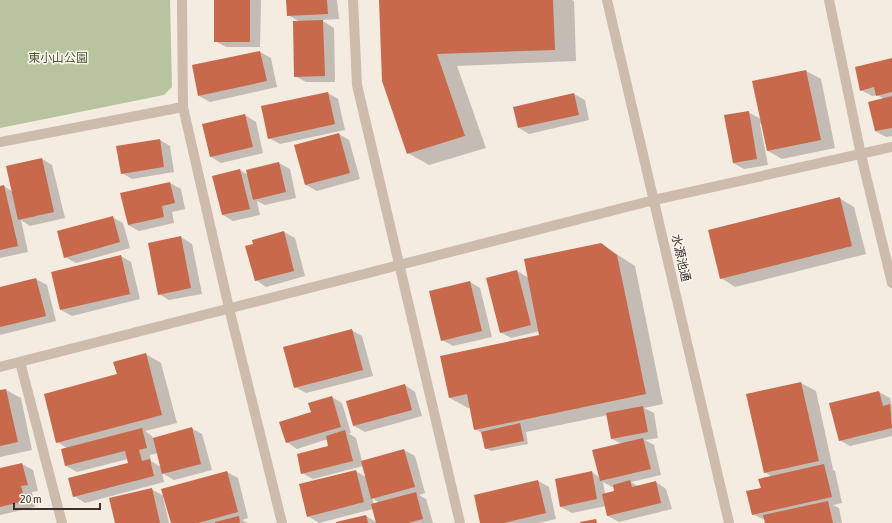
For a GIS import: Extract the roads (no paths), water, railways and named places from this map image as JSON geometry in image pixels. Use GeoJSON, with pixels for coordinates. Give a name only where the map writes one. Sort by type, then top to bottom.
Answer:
{"type":"FeatureCollection","features":[{"type":"Feature","properties":{"kind":"street"},"geometry":{"type":"LineString","coordinates":[[182,0],[183,107],[229,308],[282,523]]}},
{"type":"Feature","properties":{"kind":"street"},"geometry":{"type":"LineString","coordinates":[[353,0],[357,85],[460,523]]}},
{"type":"Feature","properties":{"kind":"street","name":"水源池通"},"geometry":{"type":"LineString","coordinates":[[607,0],[729,523]]}},
{"type":"Feature","properties":{"kind":"street"},"geometry":{"type":"LineString","coordinates":[[829,0],[861,155],[892,283]]}},
{"type":"Feature","properties":{"kind":"street"},"geometry":{"type":"LineString","coordinates":[[0,142],[183,107]]}},
{"type":"Feature","properties":{"kind":"street"},"geometry":{"type":"LineString","coordinates":[[0,366],[654,200],[892,147]]}},
{"type":"Feature","properties":{"kind":"street"},"geometry":{"type":"LineString","coordinates":[[20,362],[62,523]]}},
{"type":"Feature","properties":{"kind":"park label","name":"東小山公園"},"geometry":{"type":"Point","coordinates":[58,58]}}]}
